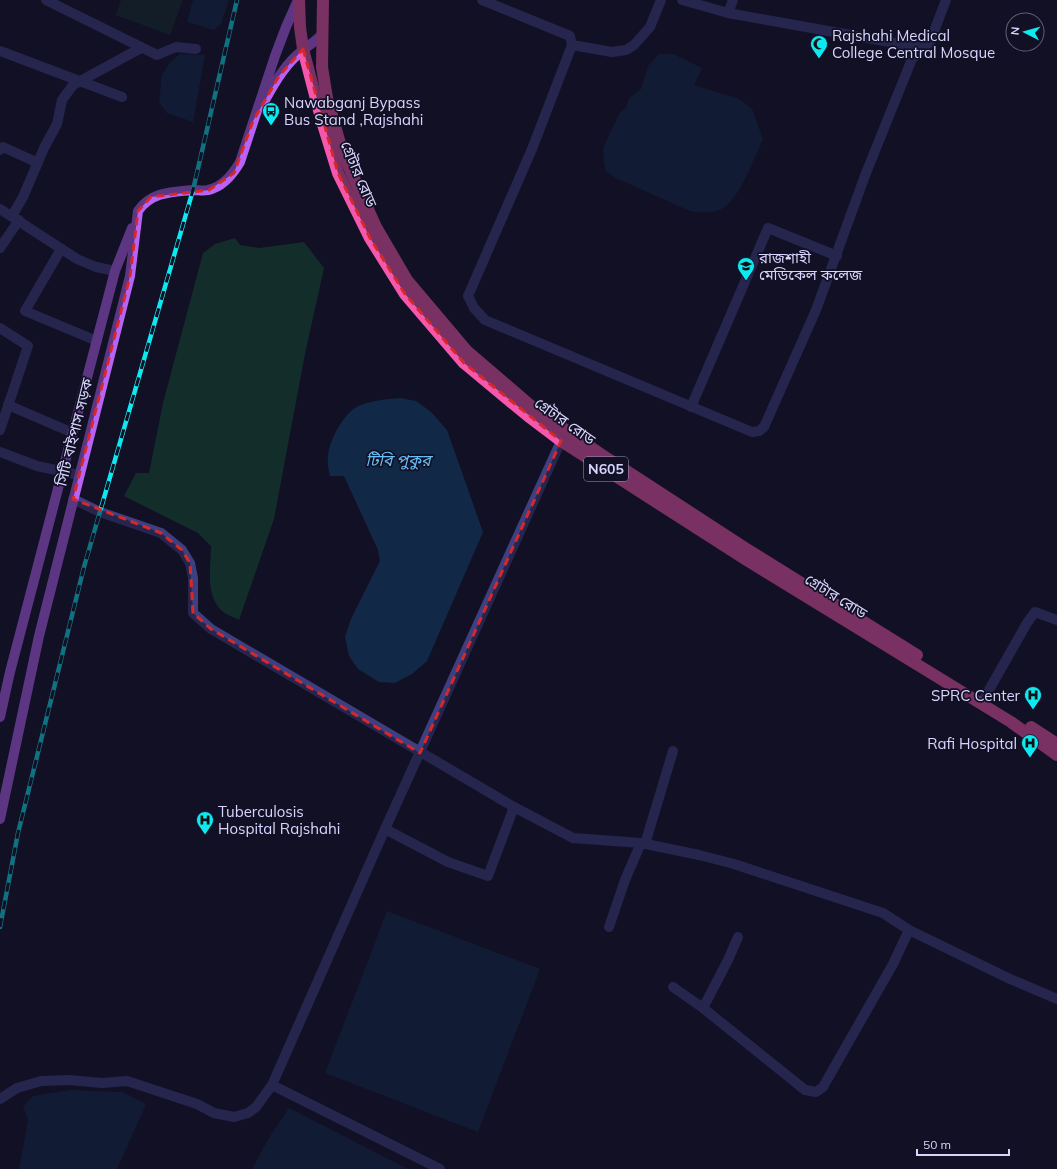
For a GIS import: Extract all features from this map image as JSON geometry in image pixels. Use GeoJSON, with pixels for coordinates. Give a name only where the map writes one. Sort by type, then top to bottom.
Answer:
{"type":"FeatureCollection","features":[{"type":"Feature","properties":{"kind":"highway","name":"গ্রেটার রোড"},"geometry":{"type":"LineString","coordinates":[[299,0],[303,50],[321,118],[338,173],[370,238],[404,294],[464,363],[528,416],[561,441],[631,479]]}},
{"type":"Feature","properties":{"kind":"highway","name":"গ্রেটার রোড"},"geometry":{"type":"LineString","coordinates":[[322,1],[322,67],[327,98],[344,154],[376,227],[407,280],[467,351],[531,406],[631,479],[745,559],[985,697],[1052,744],[1057,755]]}},
{"type":"Feature","properties":{"kind":"highway","name":"গ্রেটার রোড"},"geometry":{"type":"LineString","coordinates":[[858,623],[1011,722],[1052,744]]}},
{"type":"Feature","properties":{"kind":"main road"},"geometry":{"type":"LineString","coordinates":[[0,717],[10,672],[115,271],[138,211],[151,197],[174,192],[209,190],[224,182],[234,173],[240,162],[278,49],[299,0]]}},
{"type":"Feature","properties":{"kind":"main road"},"geometry":{"type":"LineString","coordinates":[[253,121],[279,76],[292,60],[322,34]]}},
{"type":"Feature","properties":{"kind":"main road","name":"সিটি বাইপাস সড়ক"},"geometry":{"type":"LineString","coordinates":[[0,819],[39,636],[72,499],[130,276],[138,211]]}},
{"type":"Feature","properties":{"kind":"street"},"geometry":{"type":"LineString","coordinates":[[46,0],[157,55],[176,47],[196,48]]}},
{"type":"Feature","properties":{"kind":"street"},"geometry":{"type":"LineString","coordinates":[[482,0],[570,36],[572,45],[532,149],[468,296],[474,308],[485,320],[752,432],[758,431],[764,427],[816,310],[837,256],[866,173],[912,59],[930,42],[946,0]]}},
{"type":"Feature","properties":{"kind":"street"},"geometry":{"type":"LineString","coordinates":[[572,45],[612,52],[626,50],[634,45],[650,27],[661,0]]}},
{"type":"Feature","properties":{"kind":"street"},"geometry":{"type":"LineString","coordinates":[[682,0],[728,13],[923,48]]}},
{"type":"Feature","properties":{"kind":"street"},"geometry":{"type":"LineString","coordinates":[[728,13],[733,0]]}},
{"type":"Feature","properties":{"kind":"street"},"geometry":{"type":"LineString","coordinates":[[0,248],[16,218],[23,197],[44,148],[58,124],[62,100],[73,85],[141,48]]}},
{"type":"Feature","properties":{"kind":"street"},"geometry":{"type":"LineString","coordinates":[[0,51],[122,97]]}},
{"type":"Feature","properties":{"kind":"street"},"geometry":{"type":"LineString","coordinates":[[0,150],[3,147],[38,163]]}},
{"type":"Feature","properties":{"kind":"street"},"geometry":{"type":"LineString","coordinates":[[0,209],[77,259],[96,267],[115,271]]}},
{"type":"Feature","properties":{"kind":"street"},"geometry":{"type":"LineString","coordinates":[[691,407],[768,228],[837,256]]}},
{"type":"Feature","properties":{"kind":"street"},"geometry":{"type":"LineString","coordinates":[[61,249],[25,311],[97,341]]}},
{"type":"Feature","properties":{"kind":"street"},"geometry":{"type":"LineString","coordinates":[[0,328],[28,346],[0,430]]}},
{"type":"Feature","properties":{"kind":"street"},"geometry":{"type":"LineString","coordinates":[[8,405],[73,433]]}},
{"type":"Feature","properties":{"kind":"street"},"geometry":{"type":"LineString","coordinates":[[0,1099],[17,1088],[41,1081],[68,1080],[102,1083],[127,1081],[197,1104],[214,1113],[234,1117],[248,1113],[256,1107],[272,1085],[385,829],[561,441]]}},
{"type":"Feature","properties":{"kind":"street"},"geometry":{"type":"LineString","coordinates":[[0,452],[37,466],[79,475]]}},
{"type":"Feature","properties":{"kind":"street"},"geometry":{"type":"LineString","coordinates":[[72,499],[100,512],[161,533],[182,550],[190,563],[193,578],[193,613],[211,629],[420,753],[514,807],[573,838],[643,843],[699,855],[741,866],[883,913],[909,930],[1010,979],[1057,999]]}},
{"type":"Feature","properties":{"kind":"street"},"geometry":{"type":"LineString","coordinates":[[985,697],[1027,623],[1035,612],[1057,620]]}},
{"type":"Feature","properties":{"kind":"street"},"geometry":{"type":"LineString","coordinates":[[609,927],[625,880],[643,843],[673,751]]}},
{"type":"Feature","properties":{"kind":"street"},"geometry":{"type":"LineString","coordinates":[[385,829],[448,862],[488,876],[514,807]]}},
{"type":"Feature","properties":{"kind":"street"},"geometry":{"type":"LineString","coordinates":[[673,988],[703,1008],[805,1090],[816,1092],[823,1087],[893,964],[909,930]]}},
{"type":"Feature","properties":{"kind":"street"},"geometry":{"type":"LineString","coordinates":[[703,1008],[728,960],[738,937]]}},
{"type":"Feature","properties":{"kind":"street"},"geometry":{"type":"LineString","coordinates":[[272,1085],[440,1169]]}},
{"type":"Feature","properties":{"kind":"highlighted area"},"geometry":{"type":"Polygon","coordinates":[[[303,49],[338,173],[370,238],[405,294],[464,363],[561,441],[420,753],[211,629],[193,613],[190,563],[182,550],[161,533],[73,499],[130,276],[138,211],[151,197],[209,190],[234,173],[253,121],[279,76],[303,49]]]}},
{"type":"Feature","properties":{"kind":"green space"},"geometry":{"type":"Polygon","coordinates":[[[121,0],[183,0],[170,35],[116,15],[121,0]]]}},
{"type":"Feature","properties":{"kind":"green space"},"geometry":{"type":"Polygon","coordinates":[[[235,238],[240,245],[259,248],[304,242],[324,268],[305,354],[274,519],[239,620],[222,611],[212,595],[210,579],[211,546],[198,533],[124,496],[136,473],[149,473],[163,403],[203,253],[215,244],[235,238]]]}},
{"type":"Feature","properties":{"kind":"water"},"geometry":{"type":"Polygon","coordinates":[[[193,0],[229,0],[221,24],[214,30],[187,22],[193,0]]]}},
{"type":"Feature","properties":{"kind":"water"},"geometry":{"type":"Polygon","coordinates":[[[180,54],[205,55],[193,122],[167,113],[159,102],[162,75],[171,61],[180,54]]]}},
{"type":"Feature","properties":{"kind":"water"},"geometry":{"type":"Polygon","coordinates":[[[659,54],[673,54],[702,68],[694,85],[739,99],[752,109],[763,139],[741,187],[729,203],[719,210],[707,212],[690,211],[616,178],[606,171],[603,148],[620,112],[626,108],[629,98],[641,89],[648,66],[659,54]]]}},
{"type":"Feature","properties":{"kind":"water","name":"টিবি পুকুর"},"geometry":{"type":"Polygon","coordinates":[[[400,398],[416,401],[431,412],[447,430],[483,532],[427,661],[412,674],[395,683],[379,682],[358,669],[349,656],[345,637],[351,619],[380,561],[378,550],[344,476],[330,476],[328,460],[330,445],[333,438],[345,417],[350,412],[355,408],[371,402],[400,398]]]}},
{"type":"Feature","properties":{"kind":"water"},"geometry":{"type":"Polygon","coordinates":[[[387,911],[540,969],[478,1132],[325,1073],[387,911]]]}},
{"type":"Feature","properties":{"kind":"water"},"geometry":{"type":"Polygon","coordinates":[[[70,1090],[122,1092],[146,1104],[117,1169],[19,1169],[28,1120],[23,1106],[33,1096],[70,1090]]]}},
{"type":"Feature","properties":{"kind":"water"},"geometry":{"type":"Polygon","coordinates":[[[289,1108],[408,1169],[252,1169],[269,1138],[289,1108]]]}},
{"type":"Feature","properties":{"kind":"railway"},"geometry":{"type":"LineString","coordinates":[[0,927],[18,833],[84,567],[193,190],[237,0]]}},
{"type":"Feature","properties":{"kind":"place","name":"Rajshahi Medical College Central Mosque"},"geometry":{"type":"Point","coordinates":[819,59]}},
{"type":"Feature","properties":{"kind":"place","name":"Nawabganj Bypass Bus Stand ,Rajshahi"},"geometry":{"type":"Point","coordinates":[271,126]}},
{"type":"Feature","properties":{"kind":"place","name":"রাজশাহী মেডিকেল কলেজ"},"geometry":{"type":"Point","coordinates":[746,281]}},
{"type":"Feature","properties":{"kind":"place","name":"SPRC Center"},"geometry":{"type":"Point","coordinates":[1033,710]}},
{"type":"Feature","properties":{"kind":"place","name":"Rafi Hospital"},"geometry":{"type":"Point","coordinates":[1030,758]}},
{"type":"Feature","properties":{"kind":"place","name":"Tuberculosis Hospital Rajshahi"},"geometry":{"type":"Point","coordinates":[205,835]}}]}
